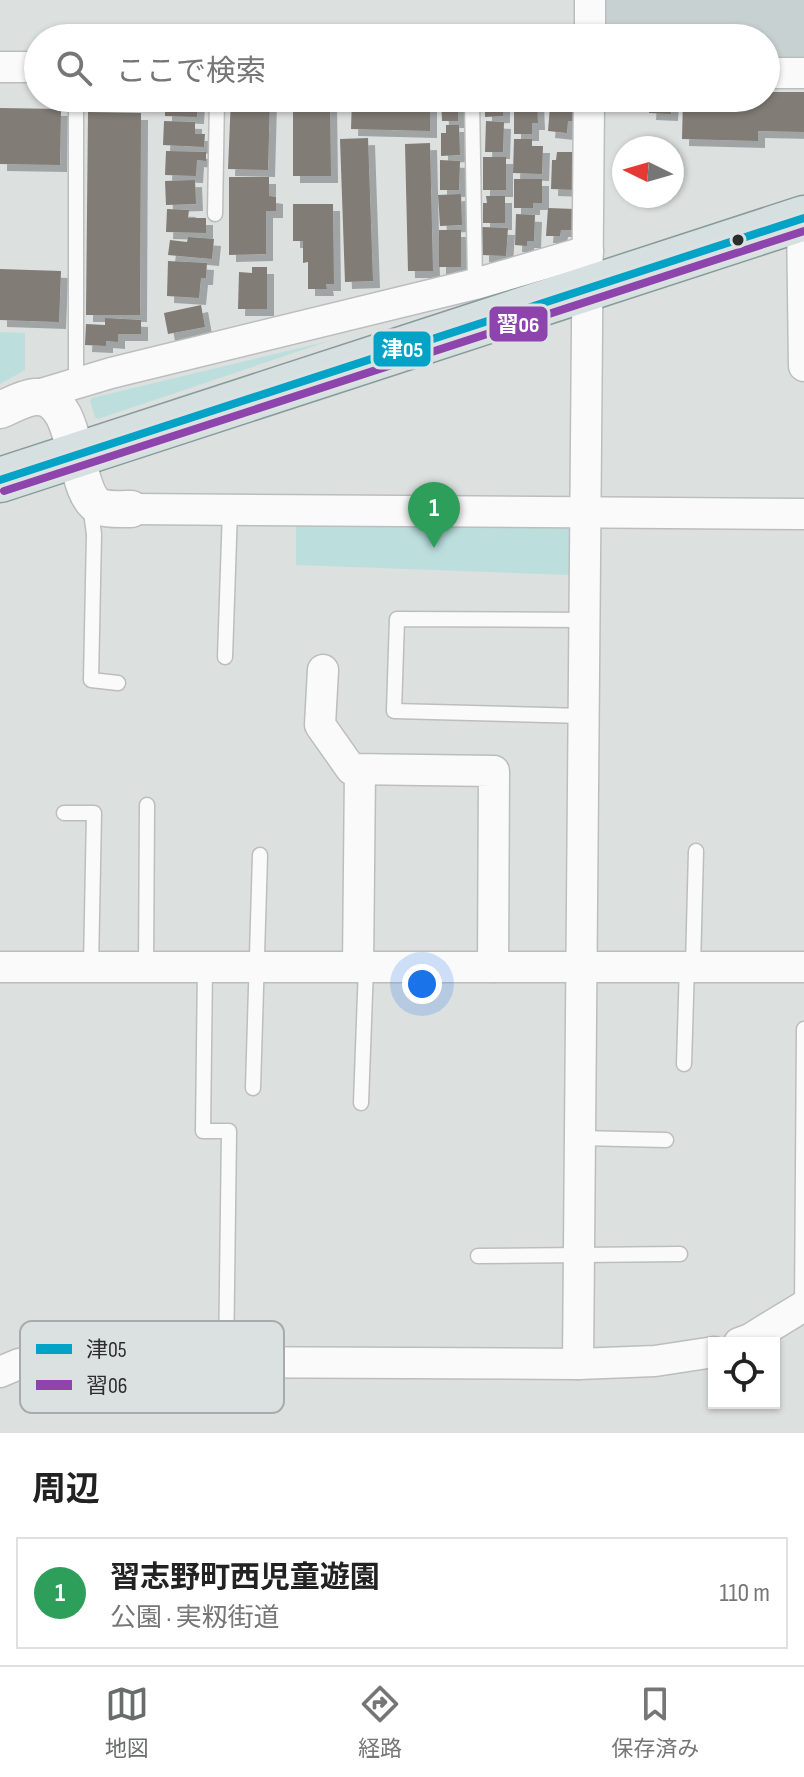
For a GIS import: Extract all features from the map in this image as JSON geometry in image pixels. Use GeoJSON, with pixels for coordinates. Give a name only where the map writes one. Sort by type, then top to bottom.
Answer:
{"type":"FeatureCollection","features":[{"type":"Feature","properties":{"kind":"main road"},"geometry":{"type":"LineString","coordinates":[[0,480],[202,415],[588,270],[803,218]]}},
{"type":"Feature","properties":{"kind":"street"},"geometry":{"type":"LineString","coordinates":[[590,0],[590,24]]}},
{"type":"Feature","properties":{"kind":"street"},"geometry":{"type":"LineString","coordinates":[[0,67],[24,67]]}},
{"type":"Feature","properties":{"kind":"street"},"geometry":{"type":"LineString","coordinates":[[780,73],[804,73]]}},
{"type":"Feature","properties":{"kind":"street"},"geometry":{"type":"LineString","coordinates":[[578,1364],[589,112]]}},
{"type":"Feature","properties":{"kind":"street"},"geometry":{"type":"LineString","coordinates":[[803,218],[804,366]]}},
{"type":"Feature","properties":{"kind":"street"},"geometry":{"type":"LineString","coordinates":[[16,404],[141,366],[475,284],[588,270]]}},
{"type":"Feature","properties":{"kind":"street"},"geometry":{"type":"LineString","coordinates":[[16,404],[44,398],[54,404],[64,417],[89,497],[103,508],[804,514]]}},
{"type":"Feature","properties":{"kind":"street"},"geometry":{"type":"LineString","coordinates":[[323,670],[320,725],[351,769],[494,771],[493,967]]}},
{"type":"Feature","properties":{"kind":"street"},"geometry":{"type":"LineString","coordinates":[[360,770],[362,967]]}},
{"type":"Feature","properties":{"kind":"street"},"geometry":{"type":"LineString","coordinates":[[0,967],[804,967]]}},
{"type":"Feature","properties":{"kind":"street"},"geometry":{"type":"LineString","coordinates":[[753,1337],[803,1307]]}},
{"type":"Feature","properties":{"kind":"street"},"geometry":{"type":"LineString","coordinates":[[284,1362],[578,1364],[655,1361],[708,1353]]}},
{"type":"Feature","properties":{"kind":"street"},"geometry":{"type":"LineString","coordinates":[[0,1372],[20,1364]]}},
{"type":"Feature","properties":{"kind":"lane"},"geometry":{"type":"LineString","coordinates":[[76,112],[76,384]]}},
{"type":"Feature","properties":{"kind":"lane"},"geometry":{"type":"LineString","coordinates":[[215,214],[217,112]]}},
{"type":"Feature","properties":{"kind":"lane"},"geometry":{"type":"LineString","coordinates":[[472,112],[475,284]]}},
{"type":"Feature","properties":{"kind":"lane"},"geometry":{"type":"LineString","coordinates":[[89,497],[94,534],[91,680],[118,683]]}},
{"type":"Feature","properties":{"kind":"lane"},"geometry":{"type":"LineString","coordinates":[[225,657],[230,510]]}},
{"type":"Feature","properties":{"kind":"lane"},"geometry":{"type":"LineString","coordinates":[[584,716],[394,711],[397,619],[585,620]]}},
{"type":"Feature","properties":{"kind":"lane"},"geometry":{"type":"LineString","coordinates":[[146,967],[147,805]]}},
{"type":"Feature","properties":{"kind":"lane"},"geometry":{"type":"LineString","coordinates":[[64,813],[94,813],[91,967]]}},
{"type":"Feature","properties":{"kind":"lane"},"geometry":{"type":"LineString","coordinates":[[684,1064],[696,851]]}},
{"type":"Feature","properties":{"kind":"lane"},"geometry":{"type":"LineString","coordinates":[[253,1088],[260,855]]}},
{"type":"Feature","properties":{"kind":"lane"},"geometry":{"type":"LineString","coordinates":[[205,967],[203,1131],[229,1131],[227,1321]]}},
{"type":"Feature","properties":{"kind":"lane"},"geometry":{"type":"LineString","coordinates":[[361,1103],[362,967]]}},
{"type":"Feature","properties":{"kind":"lane"},"geometry":{"type":"LineString","coordinates":[[803,1307],[804,1029]]}},
{"type":"Feature","properties":{"kind":"lane"},"geometry":{"type":"LineString","coordinates":[[580,1138],[666,1140]]}},
{"type":"Feature","properties":{"kind":"lane"},"geometry":{"type":"LineString","coordinates":[[478,1256],[680,1254]]}},
{"type":"Feature","properties":{"kind":"shaded area"},"geometry":{"type":"Polygon","coordinates":[[[606,0],[804,0],[804,66],[780,65],[780,24],[606,24],[606,0]]]}},
{"type":"Feature","properties":{"kind":"shaded area"},"geometry":{"type":"Polygon","coordinates":[[[0,332],[25,333],[25,370],[0,384],[0,332]]]}},
{"type":"Feature","properties":{"kind":"shaded area"},"geometry":{"type":"Polygon","coordinates":[[[329,341],[98,419],[90,401],[92,398],[329,341]]]}},
{"type":"Feature","properties":{"kind":"shaded area"},"geometry":{"type":"Polygon","coordinates":[[[296,522],[562,524],[573,531],[570,575],[296,565],[296,522]]]}},
{"type":"Feature","properties":{"kind":"building"},"geometry":{"type":"Polygon","coordinates":[[[780,92],[804,92],[804,132],[758,131],[758,141],[684,139],[683,112],[780,112],[780,92]]]}},
{"type":"Feature","properties":{"kind":"building"},"geometry":{"type":"Polygon","coordinates":[[[0,108],[24,108],[24,112],[61,112],[60,165],[0,164],[0,108]]]}},
{"type":"Feature","properties":{"kind":"building"},"geometry":{"type":"Polygon","coordinates":[[[88,112],[141,113],[140,315],[86,315],[88,112]]]}},
{"type":"Feature","properties":{"kind":"building"},"geometry":{"type":"Polygon","coordinates":[[[165,112],[197,112],[197,117],[165,116],[165,112]]]}},
{"type":"Feature","properties":{"kind":"building"},"geometry":{"type":"Polygon","coordinates":[[[230,112],[270,112],[268,170],[228,169],[230,112]]]}},
{"type":"Feature","properties":{"kind":"building"},"geometry":{"type":"Polygon","coordinates":[[[293,112],[330,112],[331,176],[293,176],[293,112]]]}},
{"type":"Feature","properties":{"kind":"building"},"geometry":{"type":"Polygon","coordinates":[[[352,112],[430,112],[430,131],[351,129],[352,112]]]}},
{"type":"Feature","properties":{"kind":"building"},"geometry":{"type":"Polygon","coordinates":[[[442,112],[458,112],[458,121],[442,121],[442,112]]]}},
{"type":"Feature","properties":{"kind":"building"},"geometry":{"type":"Polygon","coordinates":[[[485,112],[503,112],[503,116],[485,117],[485,112]]]}},
{"type":"Feature","properties":{"kind":"building"},"geometry":{"type":"Polygon","coordinates":[[[514,112],[538,112],[538,123],[532,123],[532,134],[514,134],[514,112]]]}},
{"type":"Feature","properties":{"kind":"building"},"geometry":{"type":"Polygon","coordinates":[[[550,112],[573,112],[573,121],[568,121],[567,133],[548,131],[550,112]]]}},
{"type":"Feature","properties":{"kind":"building"},"geometry":{"type":"Polygon","coordinates":[[[164,121],[195,122],[195,134],[205,134],[204,147],[163,145],[164,121]]]}},
{"type":"Feature","properties":{"kind":"building"},"geometry":{"type":"Polygon","coordinates":[[[486,121],[504,122],[503,152],[485,152],[486,121]]]}},
{"type":"Feature","properties":{"kind":"building"},"geometry":{"type":"Polygon","coordinates":[[[446,125],[459,125],[460,155],[441,156],[441,133],[446,133],[446,125]]]}},
{"type":"Feature","properties":{"kind":"building"},"geometry":{"type":"Polygon","coordinates":[[[368,138],[373,281],[345,282],[340,139],[368,138]]]}},
{"type":"Feature","properties":{"kind":"building"},"geometry":{"type":"Polygon","coordinates":[[[514,139],[532,139],[532,146],[543,146],[542,174],[513,173],[514,139]]]}},
{"type":"Feature","properties":{"kind":"building"},"geometry":{"type":"Polygon","coordinates":[[[430,143],[433,271],[408,271],[405,144],[430,143]]]}},
{"type":"Feature","properties":{"kind":"building"},"geometry":{"type":"Polygon","coordinates":[[[166,151],[206,152],[206,161],[197,160],[196,176],[165,175],[166,151]]]}},
{"type":"Feature","properties":{"kind":"building"},"geometry":{"type":"Polygon","coordinates":[[[557,152],[577,152],[576,190],[551,189],[552,160],[556,160],[557,152]]]}},
{"type":"Feature","properties":{"kind":"building"},"geometry":{"type":"Polygon","coordinates":[[[483,157],[506,157],[506,190],[483,190],[483,157]]]}},
{"type":"Feature","properties":{"kind":"building"},"geometry":{"type":"Polygon","coordinates":[[[440,160],[460,161],[459,190],[440,190],[440,160]]]}},
{"type":"Feature","properties":{"kind":"building"},"geometry":{"type":"Polygon","coordinates":[[[229,177],[269,177],[269,196],[276,197],[276,211],[266,211],[266,254],[229,255],[229,177]]]}},
{"type":"Feature","properties":{"kind":"building"},"geometry":{"type":"Polygon","coordinates":[[[514,179],[542,179],[542,203],[533,203],[533,208],[514,208],[514,179]]]}},
{"type":"Feature","properties":{"kind":"building"},"geometry":{"type":"Polygon","coordinates":[[[195,180],[196,204],[166,205],[165,181],[195,180]]]}},
{"type":"Feature","properties":{"kind":"building"},"geometry":{"type":"Polygon","coordinates":[[[461,194],[462,225],[440,226],[438,195],[461,194]]]}},
{"type":"Feature","properties":{"kind":"building"},"geometry":{"type":"Polygon","coordinates":[[[486,196],[505,196],[505,223],[483,223],[486,196]]]}},
{"type":"Feature","properties":{"kind":"building"},"geometry":{"type":"Polygon","coordinates":[[[293,204],[333,204],[334,284],[326,284],[327,289],[308,289],[308,262],[303,263],[303,241],[293,241],[293,204]]]}},
{"type":"Feature","properties":{"kind":"building"},"geometry":{"type":"Polygon","coordinates":[[[548,208],[575,209],[573,230],[561,230],[560,236],[546,236],[548,208]]]}},
{"type":"Feature","properties":{"kind":"building"},"geometry":{"type":"Polygon","coordinates":[[[167,209],[189,210],[188,218],[206,218],[206,233],[166,232],[167,209]]]}},
{"type":"Feature","properties":{"kind":"building"},"geometry":{"type":"Polygon","coordinates":[[[516,214],[535,215],[534,241],[527,241],[527,246],[515,245],[516,214]]]}},
{"type":"Feature","properties":{"kind":"building"},"geometry":{"type":"Polygon","coordinates":[[[482,227],[508,228],[506,256],[482,255],[482,227]]]}},
{"type":"Feature","properties":{"kind":"building"},"geometry":{"type":"Polygon","coordinates":[[[439,230],[461,230],[461,267],[439,267],[439,230]]]}},
{"type":"Feature","properties":{"kind":"building"},"geometry":{"type":"Polygon","coordinates":[[[188,237],[214,239],[212,259],[168,255],[170,240],[187,242],[188,237]]]}},
{"type":"Feature","properties":{"kind":"building"},"geometry":{"type":"Polygon","coordinates":[[[168,261],[207,263],[206,278],[201,278],[199,298],[167,296],[168,261]]]}},
{"type":"Feature","properties":{"kind":"building"},"geometry":{"type":"Polygon","coordinates":[[[252,267],[267,267],[267,309],[238,309],[239,272],[252,273],[252,267]]]}},
{"type":"Feature","properties":{"kind":"building"},"geometry":{"type":"Polygon","coordinates":[[[0,269],[61,271],[59,322],[0,320],[0,269]]]}},
{"type":"Feature","properties":{"kind":"building"},"geometry":{"type":"Polygon","coordinates":[[[201,305],[205,327],[168,334],[164,313],[201,305]]]}},
{"type":"Feature","properties":{"kind":"building"},"geometry":{"type":"Polygon","coordinates":[[[105,318],[141,320],[141,334],[118,334],[118,342],[106,341],[106,346],[85,345],[86,324],[105,325],[105,318]]]}},
{"type":"Feature","properties":{"kind":"transit line","name":"津05"},"geometry":{"type":"LineString","coordinates":[[0,480],[804,218]]}},
{"type":"Feature","properties":{"kind":"transit line","name":"習06"},"geometry":{"type":"LineString","coordinates":[[4,491],[804,231]]}},
{"type":"Feature","properties":{"kind":"place","name":"習志野町西児童遊園"},"geometry":{"type":"Point","coordinates":[434,548]}}]}
